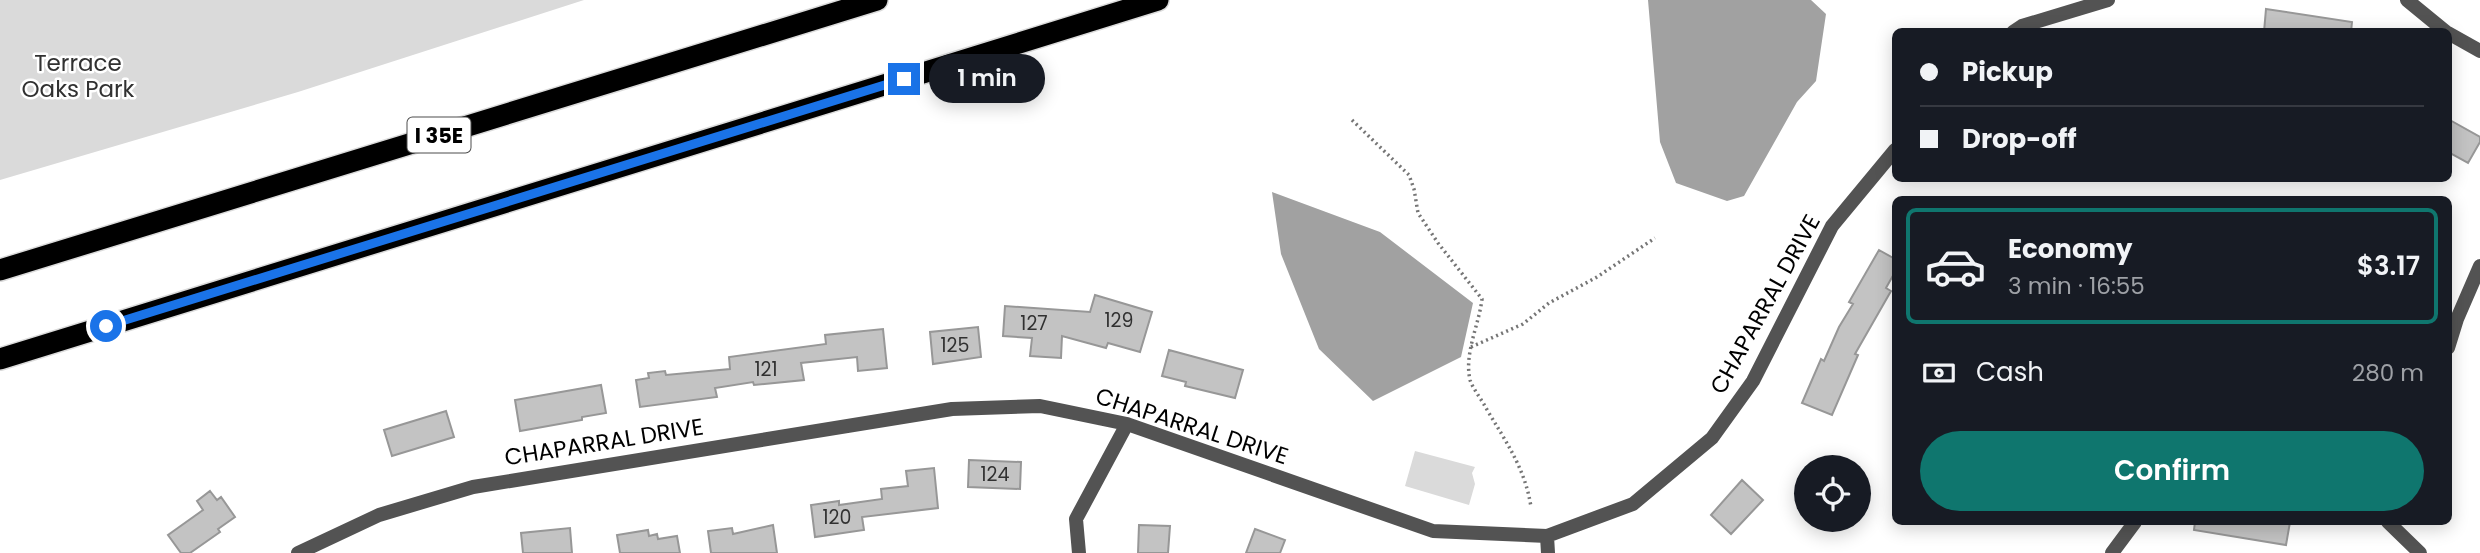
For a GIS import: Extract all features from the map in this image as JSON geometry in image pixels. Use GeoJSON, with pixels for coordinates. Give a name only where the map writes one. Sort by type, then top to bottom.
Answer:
{"type":"FeatureCollection","features":[{"type":"Feature","properties":{"kind":"highway","name":"I 35E"},"geometry":{"type":"LineString","coordinates":[[0,270],[877,0]]}},
{"type":"Feature","properties":{"kind":"highway"},"geometry":{"type":"LineString","coordinates":[[0,359],[1158,0]]}},
{"type":"Feature","properties":{"kind":"street"},"geometry":{"type":"LineString","coordinates":[[2019,28],[2108,0]]}},
{"type":"Feature","properties":{"kind":"street"},"geometry":{"type":"LineString","coordinates":[[2407,0],[2442,28]]}},
{"type":"Feature","properties":{"kind":"street"},"geometry":{"type":"LineString","coordinates":[[2452,35],[2480,51]]}},
{"type":"Feature","properties":{"kind":"street","name":"CHAPARRAL DRIVE"},"geometry":{"type":"LineString","coordinates":[[298,553],[379,515],[473,486],[952,409],[1040,406],[1127,424],[1433,531],[1547,536],[1633,504],[1712,438],[1753,381],[1832,226],[1892,154]]}},
{"type":"Feature","properties":{"kind":"street"},"geometry":{"type":"LineString","coordinates":[[2452,335],[2480,266]]}},
{"type":"Feature","properties":{"kind":"street"},"geometry":{"type":"LineString","coordinates":[[1079,553],[1076,519],[1127,424]]}},
{"type":"Feature","properties":{"kind":"street"},"geometry":{"type":"LineString","coordinates":[[2112,553],[2133,525]]}},
{"type":"Feature","properties":{"kind":"street"},"geometry":{"type":"LineString","coordinates":[[2393,525],[2420,553]]}},
{"type":"Feature","properties":{"kind":"street"},"geometry":{"type":"LineString","coordinates":[[1547,536],[1548,553]]}},
{"type":"Feature","properties":{"kind":"path"},"geometry":{"type":"LineString","coordinates":[[1352,120],[1409,176],[1418,213],[1482,299],[1471,348],[1470,380],[1513,453],[1527,484],[1531,508]]}},
{"type":"Feature","properties":{"kind":"path"},"geometry":{"type":"LineString","coordinates":[[1471,348],[1523,324],[1549,303],[1597,277],[1655,238]]}},
{"type":"Feature","properties":{"kind":"green space","name":"Terrace Oaks Park"},"geometry":{"type":"Polygon","coordinates":[[[0,0],[584,0],[298,92],[0,180],[0,0]]]}},
{"type":"Feature","properties":{"kind":"green space"},"geometry":{"type":"Polygon","coordinates":[[[1415,451],[1475,467],[1472,473],[1475,484],[1469,505],[1405,486],[1415,451]]]}},
{"type":"Feature","properties":{"kind":"shaded area"},"geometry":{"type":"Polygon","coordinates":[[[1648,0],[1811,0],[1826,14],[1816,81],[1797,102],[1744,196],[1727,201],[1676,183],[1660,142],[1648,0]]]}},
{"type":"Feature","properties":{"kind":"shaded area"},"geometry":{"type":"Polygon","coordinates":[[[1272,192],[1380,232],[1473,303],[1461,357],[1373,401],[1319,349],[1281,254],[1272,192]]]}},
{"type":"Feature","properties":{"kind":"building"},"geometry":{"type":"Polygon","coordinates":[[[2266,9],[2352,22],[2351,28],[2264,28],[2266,9]]]}},
{"type":"Feature","properties":{"kind":"building"},"geometry":{"type":"Polygon","coordinates":[[[2452,121],[2480,137],[2468,163],[2452,154],[2452,121]]]}},
{"type":"Feature","properties":{"kind":"building"},"geometry":{"type":"Polygon","coordinates":[[[1879,250],[1892,257],[1892,277],[1886,288],[1891,291],[1855,354],[1858,355],[1832,415],[1802,403],[1821,359],[1824,361],[1853,304],[1849,302],[1879,250]]]}},
{"type":"Feature","properties":{"kind":"building"},"geometry":{"type":"Polygon","coordinates":[[[1095,295],[1152,312],[1140,352],[1108,343],[1106,348],[1062,336],[1061,358],[1030,356],[1032,338],[1003,336],[1005,306],[1090,312],[1095,295]]]}},
{"type":"Feature","properties":{"kind":"building"},"geometry":{"type":"Polygon","coordinates":[[[978,327],[981,357],[933,364],[930,332],[978,327]]]}},
{"type":"Feature","properties":{"kind":"building"},"geometry":{"type":"Polygon","coordinates":[[[883,329],[887,368],[858,371],[857,357],[801,363],[804,380],[754,385],[753,382],[715,388],[717,397],[640,407],[636,380],[649,378],[648,373],[665,371],[666,375],[730,369],[729,357],[826,344],[825,335],[883,329]]]}},
{"type":"Feature","properties":{"kind":"building"},"geometry":{"type":"Polygon","coordinates":[[[1169,350],[1243,370],[1235,398],[1185,386],[1186,382],[1162,376],[1169,350]]]}},
{"type":"Feature","properties":{"kind":"building"},"geometry":{"type":"Polygon","coordinates":[[[601,385],[606,413],[520,431],[515,400],[601,385]]]}},
{"type":"Feature","properties":{"kind":"building"},"geometry":{"type":"Polygon","coordinates":[[[446,411],[454,437],[392,456],[384,430],[446,411]]]}},
{"type":"Feature","properties":{"kind":"building"},"geometry":{"type":"Polygon","coordinates":[[[969,460],[1021,462],[1020,489],[968,487],[969,460]]]}},
{"type":"Feature","properties":{"kind":"building"},"geometry":{"type":"Polygon","coordinates":[[[934,468],[938,508],[862,517],[864,530],[815,537],[811,505],[839,501],[839,505],[882,499],[881,489],[908,486],[906,471],[934,468]]]}},
{"type":"Feature","properties":{"kind":"building"},"geometry":{"type":"Polygon","coordinates":[[[1742,480],[1763,500],[1731,534],[1711,515],[1742,480]]]}},
{"type":"Feature","properties":{"kind":"building"},"geometry":{"type":"Polygon","coordinates":[[[210,491],[217,500],[221,497],[235,517],[218,529],[220,532],[190,553],[181,553],[168,535],[203,510],[197,501],[210,491]]]}},
{"type":"Feature","properties":{"kind":"building"},"geometry":{"type":"Polygon","coordinates":[[[773,525],[777,553],[711,553],[708,531],[732,528],[733,534],[773,525]]]}},
{"type":"Feature","properties":{"kind":"building"},"geometry":{"type":"Polygon","coordinates":[[[1139,525],[1170,526],[1168,553],[1138,553],[1139,525]]]}},
{"type":"Feature","properties":{"kind":"building"},"geometry":{"type":"Polygon","coordinates":[[[2195,525],[2289,525],[2286,545],[2194,530],[2195,525]]]}},
{"type":"Feature","properties":{"kind":"building"},"geometry":{"type":"Polygon","coordinates":[[[570,528],[572,553],[523,553],[521,533],[570,528]]]}},
{"type":"Feature","properties":{"kind":"building"},"geometry":{"type":"Polygon","coordinates":[[[1255,529],[1285,540],[1280,553],[1246,553],[1255,529]]]}},
{"type":"Feature","properties":{"kind":"building"},"geometry":{"type":"Polygon","coordinates":[[[648,530],[649,536],[657,534],[658,539],[677,536],[680,553],[620,553],[617,535],[648,530]]]}},
{"type":"Feature","properties":{"kind":"route"},"geometry":{"type":"LineString","coordinates":[[106,326],[904,79]]}}]}
